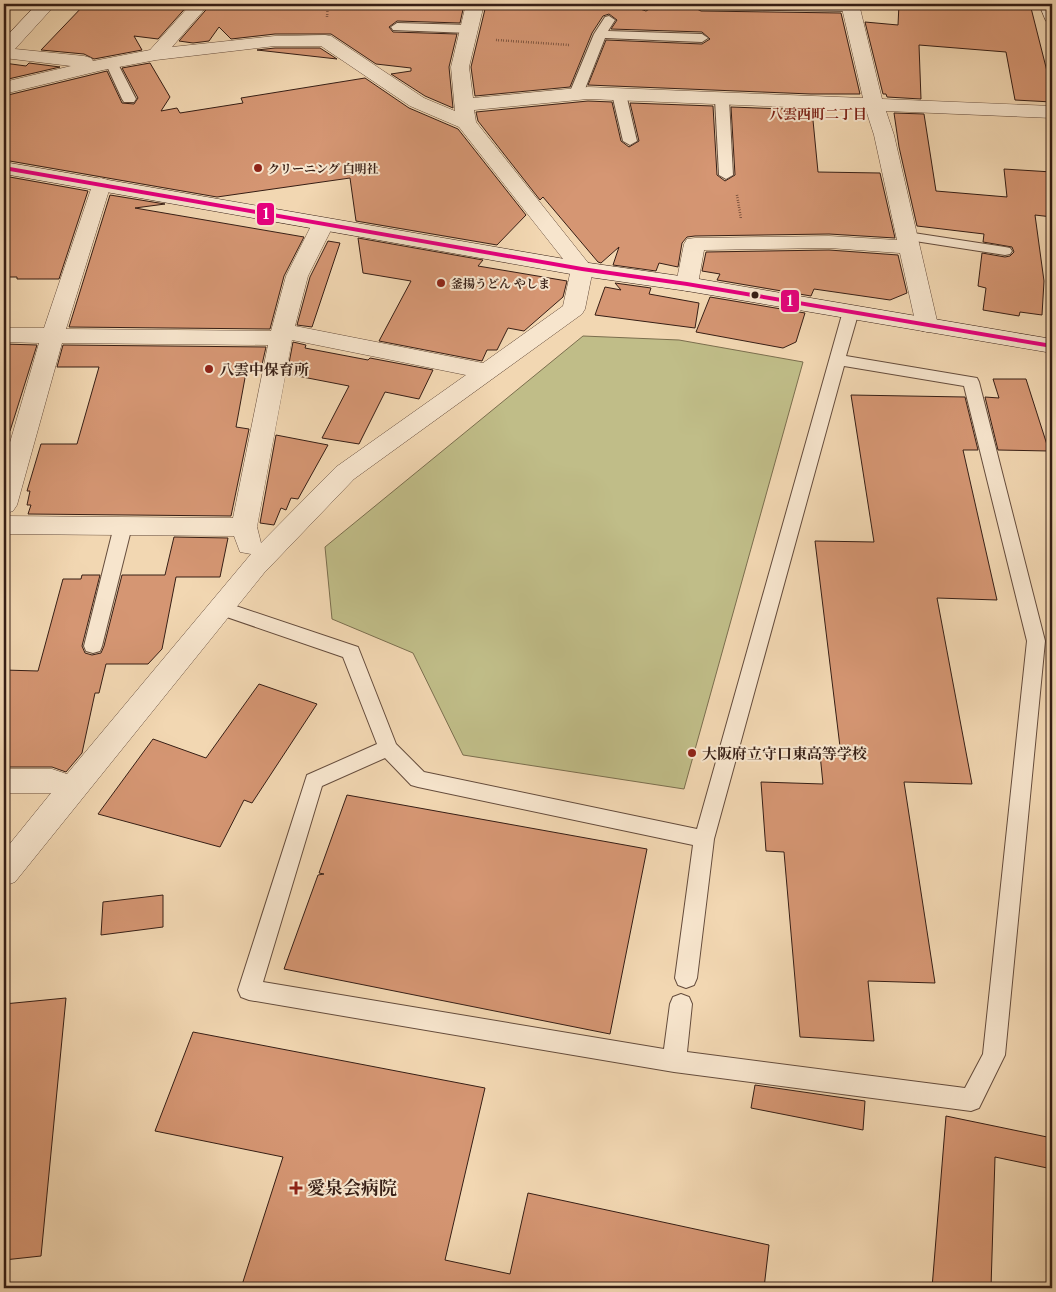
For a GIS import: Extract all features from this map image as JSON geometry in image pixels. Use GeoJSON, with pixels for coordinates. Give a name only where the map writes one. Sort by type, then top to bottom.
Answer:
{"type":"FeatureCollection","features":[{"type":"Feature","properties":{"kind":"street"},"geometry":{"type":"LineString","coordinates":[[4,49],[47,4]]}},
{"type":"Feature","properties":{"kind":"street"},"geometry":{"type":"LineString","coordinates":[[156,54],[200,4]]}},
{"type":"Feature","properties":{"kind":"street"},"geometry":{"type":"LineString","coordinates":[[4,874],[255,566],[345,472],[574,309],[582,269],[465,114],[460,67],[475,4]]}},
{"type":"Feature","properties":{"kind":"street"},"geometry":{"type":"LineString","coordinates":[[1048,4],[1052,17]]}},
{"type":"Feature","properties":{"kind":"street"},"geometry":{"type":"LineString","coordinates":[[851,5],[874,105],[884,135],[927,325]]}},
{"type":"Feature","properties":{"kind":"street"},"geometry":{"type":"LineString","coordinates":[[4,88],[107,63],[156,54],[275,40],[325,40],[417,102],[465,114],[576,94],[619,94],[1052,112]]}},
{"type":"Feature","properties":{"kind":"street"},"geometry":{"type":"LineString","coordinates":[[4,52],[107,63]]}},
{"type":"Feature","properties":{"kind":"street"},"geometry":{"type":"LineString","coordinates":[[4,168],[582,269],[687,284],[1052,346]]}},
{"type":"Feature","properties":{"kind":"street"},"geometry":{"type":"LineString","coordinates":[[4,505],[53,335],[101,184]]}},
{"type":"Feature","properties":{"kind":"street"},"geometry":{"type":"LineString","coordinates":[[255,566],[244,527],[281,334],[297,276],[323,224]]}},
{"type":"Feature","properties":{"kind":"street"},"geometry":{"type":"LineString","coordinates":[[687,284],[695,244],[909,241]]}},
{"type":"Feature","properties":{"kind":"street"},"geometry":{"type":"LineString","coordinates":[[4,335],[281,334],[485,371]]}},
{"type":"Feature","properties":{"kind":"street"},"geometry":{"type":"LineString","coordinates":[[4,525],[244,527]]}},
{"type":"Feature","properties":{"kind":"street"},"geometry":{"type":"LineString","coordinates":[[4,781],[52,781],[72,789]]}},
{"type":"Feature","properties":{"kind":"lane"},"geometry":{"type":"LineString","coordinates":[[701,5],[851,5]]}},
{"type":"Feature","properties":{"kind":"lane"},"geometry":{"type":"LineString","coordinates":[[576,94],[600,34],[610,20]]}},
{"type":"Feature","properties":{"kind":"lane"},"geometry":{"type":"LineString","coordinates":[[397,27],[468,34]]}},
{"type":"Feature","properties":{"kind":"lane"},"geometry":{"type":"LineString","coordinates":[[600,34],[702,38]]}},
{"type":"Feature","properties":{"kind":"lane"},"geometry":{"type":"LineString","coordinates":[[107,63],[129,99]]}},
{"type":"Feature","properties":{"kind":"lane"},"geometry":{"type":"LineString","coordinates":[[619,94],[630,141]]}},
{"type":"Feature","properties":{"kind":"lane"},"geometry":{"type":"LineString","coordinates":[[722,99],[726,175]]}},
{"type":"Feature","properties":{"kind":"lane"},"geometry":{"type":"LineString","coordinates":[[909,241],[1005,251]]}},
{"type":"Feature","properties":{"kind":"lane"},"geometry":{"type":"LineString","coordinates":[[686,978],[704,839],[851,311]]}},
{"type":"Feature","properties":{"kind":"lane"},"geometry":{"type":"LineString","coordinates":[[388,748],[314,780],[249,990],[674,1061],[971,1100],[994,1055],[1036,641],[971,382],[837,360]]}},
{"type":"Feature","properties":{"kind":"lane"},"geometry":{"type":"LineString","coordinates":[[93,646],[123,526]]}},
{"type":"Feature","properties":{"kind":"lane"},"geometry":{"type":"LineString","coordinates":[[221,608],[351,652],[388,748],[418,779],[704,839]]}},
{"type":"Feature","properties":{"kind":"lane"},"geometry":{"type":"LineString","coordinates":[[674,1061],[681,1004]]}},
{"type":"Feature","properties":{"kind":"path"},"geometry":{"type":"LineString","coordinates":[[468,34],[595,47]]}},
{"type":"Feature","properties":{"kind":"path"},"geometry":{"type":"LineString","coordinates":[[726,175],[735,182],[744,243]]}},
{"type":"Feature","properties":{"kind":"shaded area"},"geometry":{"type":"Polygon","coordinates":[[[583,336],[679,340],[803,362],[684,789],[463,755],[413,653],[332,619],[325,547],[583,336]]]}},
{"type":"Feature","properties":{"kind":"building"},"geometry":{"type":"Polygon","coordinates":[[[85,4],[189,4],[158,39],[134,36],[142,50],[94,59],[84,54],[41,50],[85,4]]]}},
{"type":"Feature","properties":{"kind":"building"},"geometry":{"type":"Polygon","coordinates":[[[211,4],[464,5],[460,23],[397,21],[389,27],[393,32],[457,34],[449,67],[453,108],[425,96],[391,74],[411,71],[411,68],[376,64],[331,34],[275,34],[231,39],[219,27],[209,41],[193,43],[179,41],[211,4]]]}},
{"type":"Feature","properties":{"kind":"building"},"geometry":{"type":"Polygon","coordinates":[[[638,4],[640,9],[646,11],[653,7],[654,4],[694,4],[695,8],[701,11],[841,13],[860,94],[811,94],[588,85],[606,40],[702,44],[710,39],[702,32],[611,29],[617,20],[609,14],[603,16],[592,33],[570,87],[475,96],[471,67],[486,5],[638,4]]]}},
{"type":"Feature","properties":{"kind":"building"},"geometry":{"type":"Polygon","coordinates":[[[899,4],[1030,4],[1052,91],[1052,102],[1015,100],[1006,52],[919,45],[921,99],[887,97],[886,94],[883,94],[865,22],[898,25],[899,4]]]}},
{"type":"Feature","properties":{"kind":"building"},"geometry":{"type":"Polygon","coordinates":[[[320,48],[337,59],[257,50],[320,48]]]}},
{"type":"Feature","properties":{"kind":"building"},"geometry":{"type":"Polygon","coordinates":[[[4,63],[26,66],[29,63],[60,67],[4,80],[4,63]]]}},
{"type":"Feature","properties":{"kind":"building"},"geometry":{"type":"Polygon","coordinates":[[[150,63],[170,97],[161,111],[177,108],[180,113],[243,103],[241,98],[365,78],[409,108],[458,129],[526,215],[497,245],[356,221],[350,178],[217,197],[4,160],[4,96],[107,71],[122,103],[134,104],[138,98],[122,68],[150,63]]]}},
{"type":"Feature","properties":{"kind":"building"},"geometry":{"type":"Polygon","coordinates":[[[588,101],[612,102],[621,141],[629,147],[639,141],[630,103],[713,106],[717,175],[725,181],[735,175],[731,107],[812,110],[818,172],[880,173],[895,238],[829,234],[695,236],[687,237],[682,243],[678,267],[659,263],[656,271],[613,265],[619,247],[601,263],[598,262],[543,197],[540,200],[478,121],[476,112],[588,101]]]}},
{"type":"Feature","properties":{"kind":"building"},"geometry":{"type":"Polygon","coordinates":[[[894,113],[924,114],[936,191],[1007,197],[1004,169],[1052,172],[1052,217],[1035,215],[1044,281],[1042,315],[1020,312],[1019,316],[983,310],[986,288],[978,286],[982,253],[1005,257],[1010,256],[1014,252],[1012,247],[983,242],[984,234],[917,226],[899,147],[894,113]]]}},
{"type":"Feature","properties":{"kind":"building"},"geometry":{"type":"Polygon","coordinates":[[[4,176],[88,191],[59,279],[17,279],[17,277],[4,277],[4,176]]]}},
{"type":"Feature","properties":{"kind":"building"},"geometry":{"type":"Polygon","coordinates":[[[110,195],[165,204],[135,208],[304,237],[284,276],[270,329],[69,327],[110,195]]]}},
{"type":"Feature","properties":{"kind":"building"},"geometry":{"type":"Polygon","coordinates":[[[358,238],[483,260],[478,266],[567,281],[563,297],[524,331],[508,328],[497,350],[487,350],[482,361],[379,341],[411,281],[363,273],[358,238]]]}},
{"type":"Feature","properties":{"kind":"building"},"geometry":{"type":"Polygon","coordinates":[[[328,241],[340,243],[312,327],[297,325],[310,277],[328,241]]]}},
{"type":"Feature","properties":{"kind":"building"},"geometry":{"type":"Polygon","coordinates":[[[829,250],[898,255],[907,293],[890,300],[814,289],[811,296],[717,280],[720,274],[702,271],[706,252],[829,250]]]}},
{"type":"Feature","properties":{"kind":"building"},"geometry":{"type":"Polygon","coordinates":[[[615,283],[651,288],[649,294],[699,303],[695,328],[595,315],[605,287],[621,290],[615,283]]]}},
{"type":"Feature","properties":{"kind":"building"},"geometry":{"type":"Polygon","coordinates":[[[710,297],[805,313],[796,342],[783,348],[696,332],[710,297]]]}},
{"type":"Feature","properties":{"kind":"building"},"geometry":{"type":"Polygon","coordinates":[[[293,342],[306,345],[305,348],[433,370],[419,399],[385,392],[359,444],[322,438],[349,386],[287,374],[293,342]]]}},
{"type":"Feature","properties":{"kind":"building"},"geometry":{"type":"Polygon","coordinates":[[[4,344],[37,345],[10,431],[4,430],[4,344]]]}},
{"type":"Feature","properties":{"kind":"building"},"geometry":{"type":"Polygon","coordinates":[[[63,345],[266,347],[261,369],[247,367],[236,427],[249,429],[231,516],[28,514],[31,505],[27,505],[30,491],[27,491],[41,444],[77,444],[99,367],[57,367],[63,345]]]}},
{"type":"Feature","properties":{"kind":"building"},"geometry":{"type":"Polygon","coordinates":[[[993,379],[1026,379],[1049,451],[998,450],[985,397],[999,398],[993,379]]]}},
{"type":"Feature","properties":{"kind":"building"},"geometry":{"type":"Polygon","coordinates":[[[851,395],[965,397],[978,450],[963,450],[997,600],[937,598],[972,784],[904,782],[935,983],[868,981],[874,1041],[800,1037],[784,852],[766,851],[761,782],[823,784],[820,754],[841,755],[815,541],[874,542],[851,395]]]}},
{"type":"Feature","properties":{"kind":"building"},"geometry":{"type":"Polygon","coordinates":[[[276,435],[328,445],[298,499],[291,498],[286,510],[281,508],[274,525],[260,523],[276,435]]]}},
{"type":"Feature","properties":{"kind":"building"},"geometry":{"type":"Polygon","coordinates":[[[174,537],[228,538],[220,577],[176,577],[162,649],[148,664],[106,664],[99,693],[95,693],[82,753],[66,772],[52,767],[4,767],[4,670],[38,671],[63,579],[81,579],[82,575],[100,575],[82,646],[85,653],[92,655],[101,653],[122,575],[165,575],[174,537]]]}},
{"type":"Feature","properties":{"kind":"building"},"geometry":{"type":"Polygon","coordinates":[[[259,684],[317,704],[252,803],[244,800],[220,847],[98,814],[153,739],[206,758],[259,684]]]}},
{"type":"Feature","properties":{"kind":"building"},"geometry":{"type":"Polygon","coordinates":[[[347,795],[647,849],[610,1034],[284,969],[318,875],[324,874],[319,873],[347,795]]]}},
{"type":"Feature","properties":{"kind":"building"},"geometry":{"type":"Polygon","coordinates":[[[163,895],[163,927],[101,935],[103,902],[163,895]]]}},
{"type":"Feature","properties":{"kind":"building"},"geometry":{"type":"Polygon","coordinates":[[[66,998],[41,1256],[4,1260],[4,1004],[66,998]]]}},
{"type":"Feature","properties":{"kind":"building"},"geometry":{"type":"Polygon","coordinates":[[[193,1032],[485,1088],[445,1260],[510,1274],[528,1193],[769,1245],[764,1288],[241,1288],[283,1157],[155,1131],[193,1032]]]}},
{"type":"Feature","properties":{"kind":"building"},"geometry":{"type":"Polygon","coordinates":[[[755,1085],[865,1101],[863,1130],[751,1108],[755,1085]]]}},
{"type":"Feature","properties":{"kind":"building"},"geometry":{"type":"Polygon","coordinates":[[[946,1116],[1052,1138],[1052,1169],[995,1157],[991,1288],[932,1288],[946,1116]]]}},
{"type":"Feature","properties":{"kind":"transit line","name":"1"},"geometry":{"type":"LineString","coordinates":[[4,168],[582,269],[687,284],[1052,346]]}},
{"type":"Feature","properties":{"kind":"place","name":"クリーニング 白明社"},"geometry":{"type":"Point","coordinates":[258,168]}},
{"type":"Feature","properties":{"kind":"place","name":"釜揚うどん やしま"},"geometry":{"type":"Point","coordinates":[441,283]}},
{"type":"Feature","properties":{"kind":"place","name":"八雲中保育所"},"geometry":{"type":"Point","coordinates":[209,369]}},
{"type":"Feature","properties":{"kind":"place","name":"大阪府立守口東高等学校"},"geometry":{"type":"Point","coordinates":[692,753]}},
{"type":"Feature","properties":{"kind":"place","name":"愛泉会病院"},"geometry":{"type":"Point","coordinates":[296,1188]}},
{"type":"Feature","properties":{"kind":"district","name":"八雲西町二丁目"},"geometry":{"type":"Point","coordinates":[818,114]}}]}
